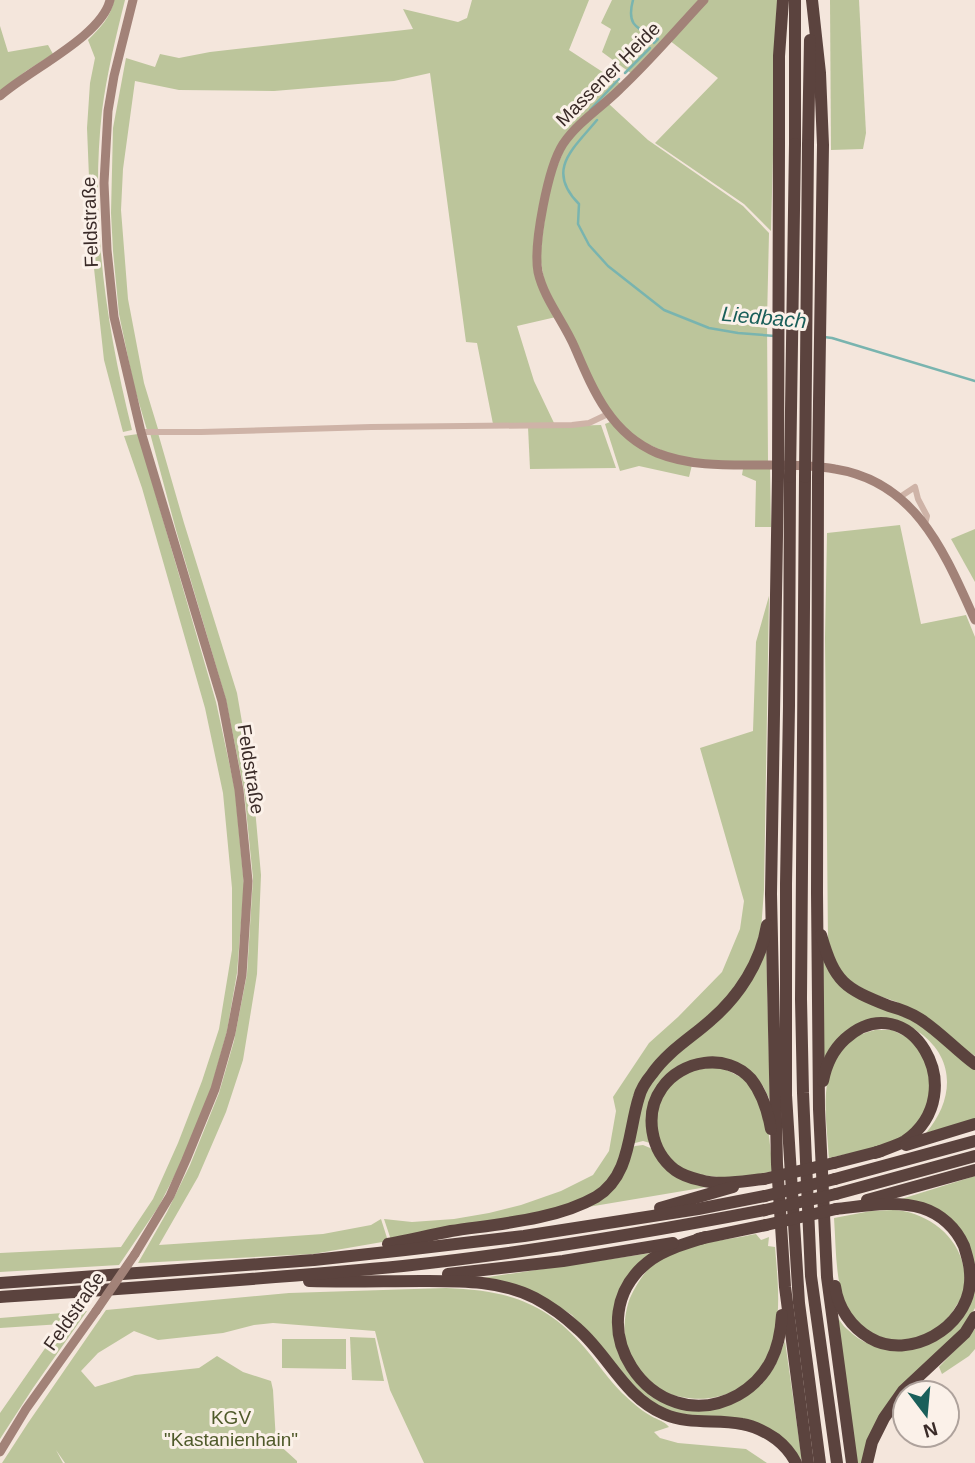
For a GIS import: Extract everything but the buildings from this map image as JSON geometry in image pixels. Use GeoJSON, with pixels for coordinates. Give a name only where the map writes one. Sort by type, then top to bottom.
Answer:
{"type":"FeatureCollection","features":[{"type":"Feature","properties":{"kind":"highway"},"geometry":{"type":"LineString","coordinates":[[783,0],[779,56],[779,144],[789,692],[786,1096],[799,1303],[820,1463]]}},
{"type":"Feature","properties":{"kind":"highway"},"geometry":{"type":"LineString","coordinates":[[795,0],[802,144],[805,477],[801,999],[803,1093],[811,1276],[837,1463]]}},
{"type":"Feature","properties":{"kind":"highway"},"geometry":{"type":"LineString","coordinates":[[808,1463],[785,1287],[777,1164],[772,894],[784,477],[811,0]]}},
{"type":"Feature","properties":{"kind":"highway"},"geometry":{"type":"LineString","coordinates":[[811,0],[820,73],[823,145],[818,478],[819,1109],[827,1277],[852,1463]]}},
{"type":"Feature","properties":{"kind":"highway"},"geometry":{"type":"LineString","coordinates":[[817,893],[821,933],[828,959],[846,984],[861,995],[917,1017],[975,1064]]}},
{"type":"Feature","properties":{"kind":"highway"},"geometry":{"type":"LineString","coordinates":[[314,1260],[448,1232],[517,1222],[568,1209],[598,1196],[614,1180],[627,1155],[640,1094],[653,1072],[675,1048],[711,1020],[732,999],[753,968],[766,931],[772,894]]}},
{"type":"Feature","properties":{"kind":"highway"},"geometry":{"type":"LineString","coordinates":[[819,1109],[825,1070],[839,1045],[854,1031],[875,1024],[896,1024],[913,1031],[928,1042],[939,1057],[946,1087],[936,1114],[926,1127],[906,1141],[875,1153]]}},
{"type":"Feature","properties":{"kind":"highway"},"geometry":{"type":"LineString","coordinates":[[764,1179],[702,1181],[675,1170],[659,1151],[653,1138],[652,1114],[663,1086],[682,1069],[707,1062],[732,1066],[743,1072],[751,1079],[765,1104],[777,1164]]}},
{"type":"Feature","properties":{"kind":"highway"},"geometry":{"type":"LineString","coordinates":[[611,1223],[716,1191],[875,1153],[975,1124]]}},
{"type":"Feature","properties":{"kind":"highway"},"geometry":{"type":"LineString","coordinates":[[0,1283],[314,1260],[524,1236],[765,1196],[975,1140]]}},
{"type":"Feature","properties":{"kind":"highway"},"geometry":{"type":"LineString","coordinates":[[0,1297],[252,1279],[405,1265],[558,1246],[765,1210],[836,1194],[975,1156]]}},
{"type":"Feature","properties":{"kind":"highway"},"geometry":{"type":"LineString","coordinates":[[378,1281],[563,1261],[706,1237],[836,1209],[975,1170]]}},
{"type":"Feature","properties":{"kind":"highway"},"geometry":{"type":"LineString","coordinates":[[826,1232],[836,1294],[843,1311],[853,1326],[874,1341],[902,1345],[917,1343],[949,1325],[960,1312],[970,1285],[970,1261],[959,1236],[948,1223],[930,1211],[909,1205],[836,1209]]}},
{"type":"Feature","properties":{"kind":"highway"},"geometry":{"type":"LineString","coordinates":[[706,1237],[663,1252],[651,1260],[632,1279],[620,1307],[619,1339],[623,1353],[641,1381],[655,1393],[674,1402],[716,1404],[731,1399],[754,1384],[766,1371],[779,1344],[785,1287]]}},
{"type":"Feature","properties":{"kind":"highway"},"geometry":{"type":"LineString","coordinates":[[252,1279],[464,1280],[497,1285],[534,1297],[580,1330],[632,1393],[649,1407],[689,1421],[743,1424],[764,1431],[781,1443],[792,1454],[796,1463]]}},
{"type":"Feature","properties":{"kind":"highway"},"geometry":{"type":"LineString","coordinates":[[867,1463],[872,1442],[884,1418],[903,1391],[965,1333],[975,1317]]}},
{"type":"Feature","properties":{"kind":"main road"},"geometry":{"type":"LineString","coordinates":[[0,96],[13,84],[88,33],[103,18],[110,0]]}},
{"type":"Feature","properties":{"kind":"main road","name":"Feldstraße"},"geometry":{"type":"LineString","coordinates":[[0,1452],[26,1409],[135,1254],[170,1196],[215,1089],[231,1033],[242,975],[248,881],[239,790],[222,701],[141,432],[114,317],[104,183],[108,111],[132,0]]}},
{"type":"Feature","properties":{"kind":"main road","name":"Massener Heide"},"geometry":{"type":"LineString","coordinates":[[704,0],[638,72],[578,126],[557,155],[547,185],[537,255],[544,289],[572,340],[593,389],[608,414],[634,440],[667,457],[710,464],[799,465],[835,469],[862,476],[889,489],[925,524],[946,558],[975,620]]}},
{"type":"Feature","properties":{"kind":"street"},"geometry":{"type":"LineString","coordinates":[[141,432],[572,425],[589,423],[608,414]]}},
{"type":"Feature","properties":{"kind":"street","name":"Massener Heide"},"geometry":{"type":"LineString","coordinates":[[900,497],[915,487],[927,516],[925,524]]}},
{"type":"Feature","properties":{"kind":"green space"},"geometry":{"type":"Polygon","coordinates":[[[114,0],[125,0],[102,111],[98,192],[99,232],[108,311],[132,430],[123,432],[104,360],[92,250],[83,204],[90,202],[87,128],[90,83],[95,58],[88,40],[108,17],[114,0]]]}},
{"type":"Feature","properties":{"kind":"green space"},"geometry":{"type":"Polygon","coordinates":[[[472,0],[589,0],[569,50],[621,84],[561,140],[534,255],[556,317],[517,326],[534,381],[554,423],[493,424],[477,343],[466,342],[430,73],[394,81],[274,91],[179,90],[135,81],[123,169],[121,210],[128,299],[144,383],[158,429],[147,430],[134,386],[119,314],[113,251],[113,128],[126,58],[155,67],[160,54],[179,58],[210,52],[413,29],[403,9],[458,22],[467,18],[472,0]]]}},
{"type":"Feature","properties":{"kind":"green space"},"geometry":{"type":"Polygon","coordinates":[[[612,0],[701,0],[632,74],[602,52],[611,29],[601,23],[612,0]]]}},
{"type":"Feature","properties":{"kind":"green space"},"geometry":{"type":"Polygon","coordinates":[[[706,0],[777,0],[771,231],[744,204],[655,143],[718,78],[669,40],[706,0]]]}},
{"type":"Feature","properties":{"kind":"green space"},"geometry":{"type":"Polygon","coordinates":[[[830,0],[859,0],[866,133],[863,149],[831,150],[830,0]]]}},
{"type":"Feature","properties":{"kind":"green space"},"geometry":{"type":"Polygon","coordinates":[[[0,26],[8,52],[48,45],[53,54],[0,91],[0,26]]]}},
{"type":"Feature","properties":{"kind":"green space"},"geometry":{"type":"Polygon","coordinates":[[[609,104],[648,140],[743,206],[769,233],[768,462],[692,459],[668,453],[643,442],[628,431],[609,412],[547,288],[540,256],[549,186],[566,145],[609,104]]]}},
{"type":"Feature","properties":{"kind":"green space"},"geometry":{"type":"Polygon","coordinates":[[[610,422],[624,436],[692,465],[689,477],[639,466],[620,471],[605,424],[610,422]]]}},
{"type":"Feature","properties":{"kind":"green space"},"geometry":{"type":"Polygon","coordinates":[[[601,425],[616,468],[530,469],[528,427],[601,425]]]}},
{"type":"Feature","properties":{"kind":"green space"},"geometry":{"type":"Polygon","coordinates":[[[150,433],[158,433],[237,693],[253,786],[261,875],[257,974],[243,1060],[226,1112],[198,1177],[159,1245],[323,1234],[371,1225],[381,1219],[388,1241],[313,1254],[138,1263],[190,1165],[219,1093],[234,1041],[247,974],[253,878],[244,790],[226,700],[150,433]]]}},
{"type":"Feature","properties":{"kind":"green space"},"geometry":{"type":"Polygon","coordinates":[[[138,434],[216,702],[235,790],[244,885],[237,973],[227,1031],[211,1089],[184,1157],[159,1206],[119,1265],[0,1272],[0,1253],[121,1247],[153,1199],[178,1143],[219,1029],[232,950],[232,888],[223,793],[205,708],[142,488],[124,436],[138,434]]]}},
{"type":"Feature","properties":{"kind":"green space"},"geometry":{"type":"Polygon","coordinates":[[[743,469],[770,469],[771,527],[755,527],[756,481],[742,475],[743,469]]]}},
{"type":"Feature","properties":{"kind":"green space"},"geometry":{"type":"Polygon","coordinates":[[[900,525],[921,624],[966,615],[975,637],[975,1056],[897,1002],[868,992],[846,978],[837,965],[828,940],[825,638],[827,533],[900,525]]]}},
{"type":"Feature","properties":{"kind":"green space"},"geometry":{"type":"Polygon","coordinates":[[[975,529],[975,582],[951,539],[975,529]]]}},
{"type":"Feature","properties":{"kind":"green space"},"geometry":{"type":"Polygon","coordinates":[[[769,596],[764,890],[761,930],[749,967],[729,997],[650,1070],[623,1155],[611,1178],[596,1193],[567,1207],[391,1240],[384,1219],[412,1222],[489,1213],[561,1191],[593,1175],[609,1151],[616,1111],[613,1097],[649,1043],[722,972],[740,929],[744,901],[700,748],[753,731],[756,642],[769,596]]]}},
{"type":"Feature","properties":{"kind":"green space"},"geometry":{"type":"Polygon","coordinates":[[[766,940],[770,1100],[763,1086],[720,1057],[659,1085],[650,1143],[643,1141],[631,1144],[643,1095],[655,1074],[715,1022],[766,940]]]}},
{"type":"Feature","properties":{"kind":"green space"},"geometry":{"type":"Polygon","coordinates":[[[822,954],[831,972],[914,1019],[975,1067],[975,1119],[926,1133],[942,1108],[947,1081],[945,1068],[932,1044],[909,1026],[885,1023],[852,1030],[821,1073],[822,954]]]}},
{"type":"Feature","properties":{"kind":"green space"},"geometry":{"type":"Polygon","coordinates":[[[875,1030],[892,1030],[923,1045],[937,1103],[904,1138],[879,1147],[829,1158],[826,1093],[833,1063],[842,1049],[854,1038],[875,1030]]]}},
{"type":"Feature","properties":{"kind":"green space"},"geometry":{"type":"Polygon","coordinates":[[[719,1066],[748,1081],[767,1119],[773,1171],[737,1179],[691,1174],[669,1160],[662,1149],[655,1127],[660,1096],[683,1072],[719,1066]]]}},
{"type":"Feature","properties":{"kind":"green space"},"geometry":{"type":"Polygon","coordinates":[[[643,1145],[655,1150],[707,1187],[582,1208],[599,1197],[630,1149],[643,1145]]]}},
{"type":"Feature","properties":{"kind":"green space"},"geometry":{"type":"Polygon","coordinates":[[[975,1176],[975,1279],[948,1217],[898,1200],[975,1176]]]}},
{"type":"Feature","properties":{"kind":"green space"},"geometry":{"type":"Polygon","coordinates":[[[899,1210],[930,1221],[951,1239],[963,1263],[965,1277],[958,1303],[942,1324],[923,1336],[900,1340],[878,1336],[856,1321],[845,1305],[837,1268],[834,1218],[871,1211],[899,1210]]]}},
{"type":"Feature","properties":{"kind":"green space"},"geometry":{"type":"Polygon","coordinates":[[[756,1234],[761,1240],[769,1237],[768,1246],[775,1247],[778,1289],[775,1331],[761,1369],[743,1386],[720,1396],[695,1399],[672,1395],[662,1390],[639,1369],[626,1346],[626,1313],[630,1298],[643,1275],[652,1265],[673,1252],[756,1234]]]}},
{"type":"Feature","properties":{"kind":"green space"},"geometry":{"type":"Polygon","coordinates":[[[651,1253],[626,1280],[614,1333],[618,1353],[637,1383],[659,1400],[682,1408],[704,1411],[726,1406],[761,1385],[775,1366],[785,1341],[802,1460],[781,1438],[665,1411],[641,1397],[572,1315],[545,1298],[475,1279],[651,1253]]]}},
{"type":"Feature","properties":{"kind":"green space"},"geometry":{"type":"Polygon","coordinates":[[[975,1285],[975,1308],[964,1327],[913,1379],[891,1379],[891,1416],[863,1463],[855,1463],[837,1316],[858,1338],[884,1349],[897,1350],[924,1346],[936,1340],[954,1327],[969,1307],[975,1285]]]}},
{"type":"Feature","properties":{"kind":"green space","name":"KGV \"Kastanienhain\""},"geometry":{"type":"Polygon","coordinates":[[[446,1288],[505,1295],[554,1319],[584,1347],[622,1393],[643,1411],[669,1427],[654,1432],[660,1438],[678,1443],[746,1449],[767,1463],[424,1463],[390,1390],[375,1331],[273,1323],[223,1333],[158,1340],[134,1331],[98,1353],[81,1371],[95,1387],[135,1375],[199,1368],[217,1356],[243,1372],[271,1381],[276,1442],[297,1463],[65,1463],[56,1450],[63,1463],[2,1463],[106,1310],[289,1293],[446,1288]]]}},
{"type":"Feature","properties":{"kind":"green space"},"geometry":{"type":"Polygon","coordinates":[[[87,1311],[0,1439],[0,1413],[62,1324],[0,1328],[0,1318],[87,1311]]]}},
{"type":"Feature","properties":{"kind":"green space"},"geometry":{"type":"Polygon","coordinates":[[[975,1329],[975,1349],[942,1374],[939,1367],[975,1329]]]}},
{"type":"Feature","properties":{"kind":"green space"},"geometry":{"type":"Polygon","coordinates":[[[350,1337],[375,1338],[384,1381],[352,1380],[350,1337]]]}},
{"type":"Feature","properties":{"kind":"green space"},"geometry":{"type":"Polygon","coordinates":[[[282,1339],[346,1339],[346,1369],[282,1368],[282,1339]]]}},
{"type":"Feature","properties":{"kind":"waterway","name":"Liedbach"},"geometry":{"type":"LineString","coordinates":[[633,0],[632,21],[639,29],[658,39],[654,43]]}},
{"type":"Feature","properties":{"kind":"waterway","name":"Liedbach"},"geometry":{"type":"LineString","coordinates":[[625,73],[650,48]]}},
{"type":"Feature","properties":{"kind":"waterway","name":"Liedbach"},"geometry":{"type":"LineString","coordinates":[[590,110],[619,79]]}},
{"type":"Feature","properties":{"kind":"waterway","name":"Liedbach"},"geometry":{"type":"LineString","coordinates":[[597,120],[572,150],[563,170],[569,192],[579,204],[578,224],[589,245],[608,266],[664,310],[709,328],[775,336]]}},
{"type":"Feature","properties":{"kind":"waterway","name":"Liedbach"},"geometry":{"type":"LineString","coordinates":[[824,337],[975,381]]}}]}
